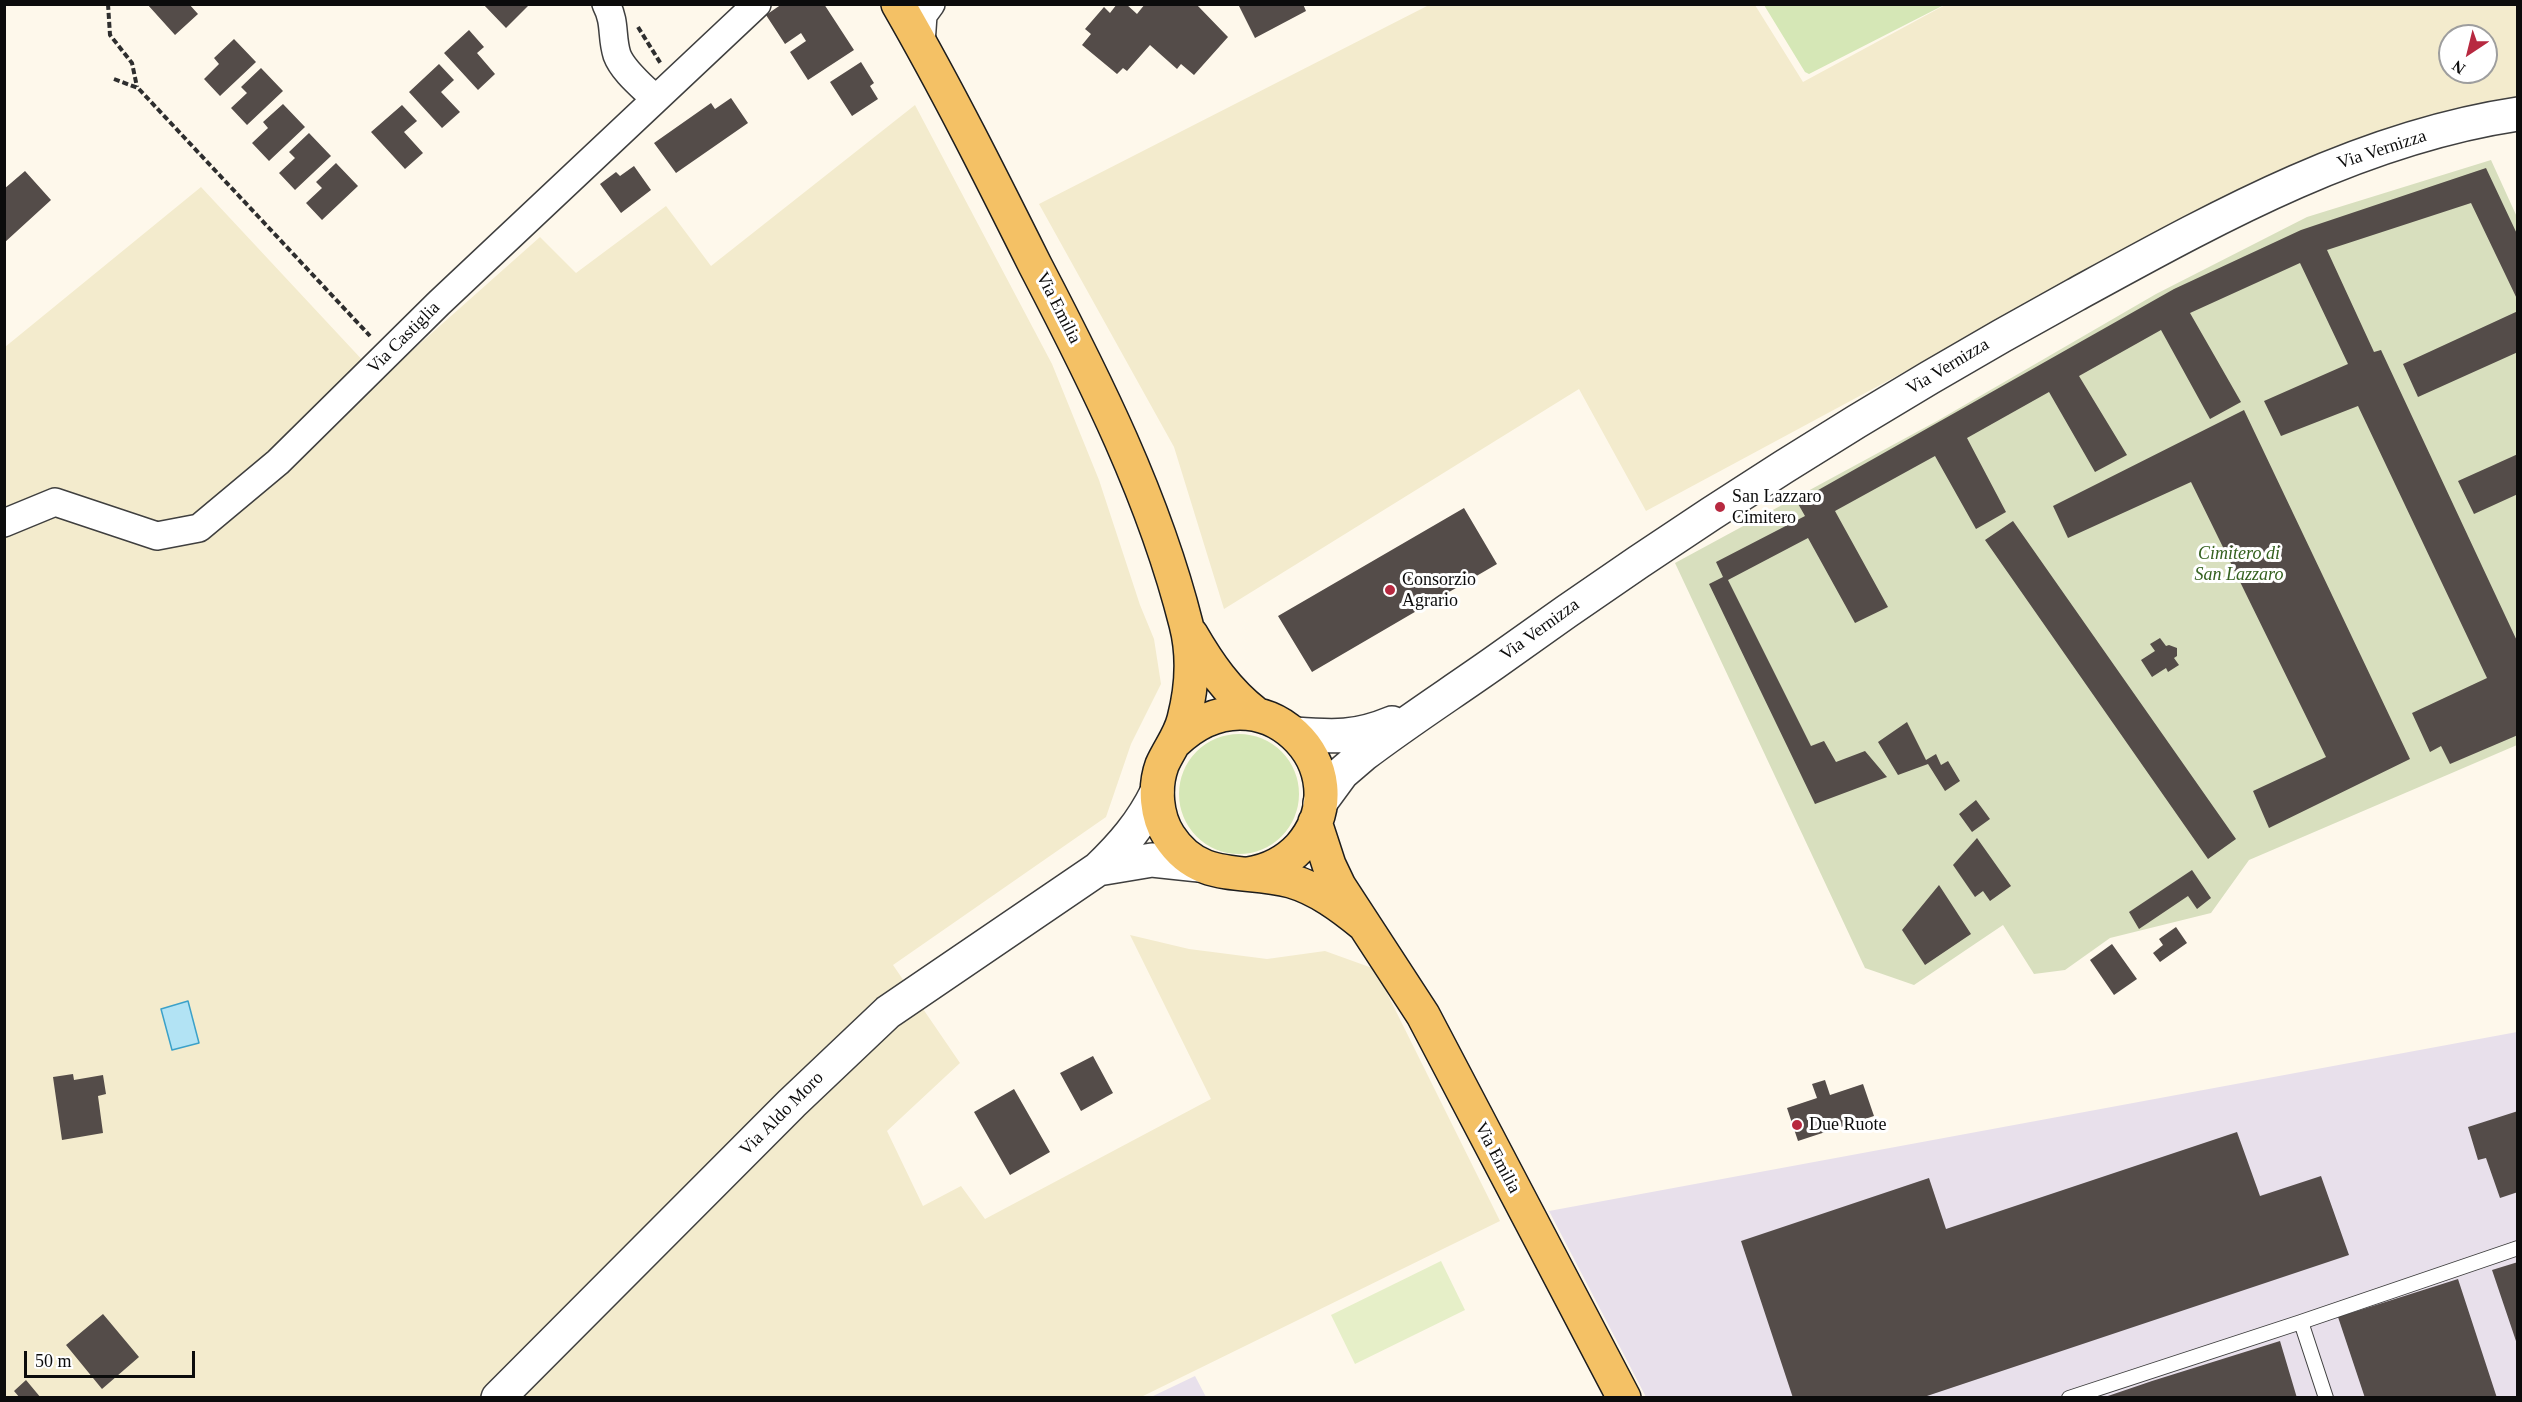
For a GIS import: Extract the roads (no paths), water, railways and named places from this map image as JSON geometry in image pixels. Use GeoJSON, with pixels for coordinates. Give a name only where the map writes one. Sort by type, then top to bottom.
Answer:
{"type":"FeatureCollection","features":[{"type":"Feature","properties":{"kind":"main road","name":"Via Emilia"},"geometry":{"type":"LineString","coordinates":[[898,4],[921,44],[1091,373],[1128,454],[1187,626],[1192,663],[1184,720],[1162,766],[1157,792],[1160,814],[1168,834],[1182,851],[1199,865],[1219,872],[1273,876],[1304,886],[1342,907],[1363,924]]}},
{"type":"Feature","properties":{"kind":"main road","name":"Via Emilia"},"geometry":{"type":"LineString","coordinates":[[1187,626],[1218,677],[1237,698],[1256,713],[1277,721],[1295,734],[1310,754],[1319,778],[1317,813],[1329,865],[1363,924],[1423,1015],[1624,1398]]}},
{"type":"Feature","properties":{"kind":"main road","name":"Via Emilia"},"geometry":{"type":"LineString","coordinates":[[1175,742],[1191,726],[1211,716],[1233,712],[1256,713]]}},
{"type":"Feature","properties":{"kind":"main road","name":"Via Emilia"},"geometry":{"type":"LineString","coordinates":[[1240,875],[1259,872],[1277,865],[1300,847],[1317,813]]}},
{"type":"Feature","properties":{"kind":"street"},"geometry":{"type":"LineString","coordinates":[[606,4],[614,19],[613,40],[618,57],[654,87]]}},
{"type":"Feature","properties":{"kind":"street","name":"Via Castiglia"},"geometry":{"type":"LineString","coordinates":[[4,523],[55,502],[157,536],[199,528],[278,462],[654,87],[757,4]]}},
{"type":"Feature","properties":{"kind":"street"},"geometry":{"type":"LineString","coordinates":[[921,44],[923,15],[931,4]]}},
{"type":"Feature","properties":{"kind":"street","name":"Via Vernizza"},"geometry":{"type":"LineString","coordinates":[[1317,813],[1342,773],[1598,588],[1720,507],[1975,350],[2147,256],[2308,175],[2483,119],[2517,114]]}},
{"type":"Feature","properties":{"kind":"street","name":"Via Vernizza"},"geometry":{"type":"LineString","coordinates":[[1295,734],[1333,738],[1354,736],[1425,711]]}},
{"type":"Feature","properties":{"kind":"street","name":"Via Aldo Moro"},"geometry":{"type":"LineString","coordinates":[[498,1398],[807,1088],[888,1012],[1098,869],[1125,842],[1147,812],[1157,792]]}},
{"type":"Feature","properties":{"kind":"street","name":"Via Aldo Moro"},"geometry":{"type":"LineString","coordinates":[[1098,869],[1152,860],[1199,865]]}},
{"type":"Feature","properties":{"kind":"lane"},"geometry":{"type":"LineString","coordinates":[[2068,1398],[2517,1248]]}},
{"type":"Feature","properties":{"kind":"lane"},"geometry":{"type":"LineString","coordinates":[[2301,1322],[2326,1398]]}},
{"type":"Feature","properties":{"kind":"water"},"geometry":{"type":"Polygon","coordinates":[[[188,1001],[199,1043],[172,1050],[161,1009],[188,1001]]]}},
{"type":"Feature","properties":{"kind":"place","name":"San Lazzaro Cimitero"},"geometry":{"type":"Point","coordinates":[1720,507]}},
{"type":"Feature","properties":{"kind":"place","name":"Consorzio Agrario"},"geometry":{"type":"Point","coordinates":[1390,590]}},
{"type":"Feature","properties":{"kind":"place","name":"Due Ruote"},"geometry":{"type":"Point","coordinates":[1797,1125]}},
{"type":"Feature","properties":{"kind":"park label","name":"Cimitero di San Lazzaro"},"geometry":{"type":"Point","coordinates":[2239,564]}}]}
